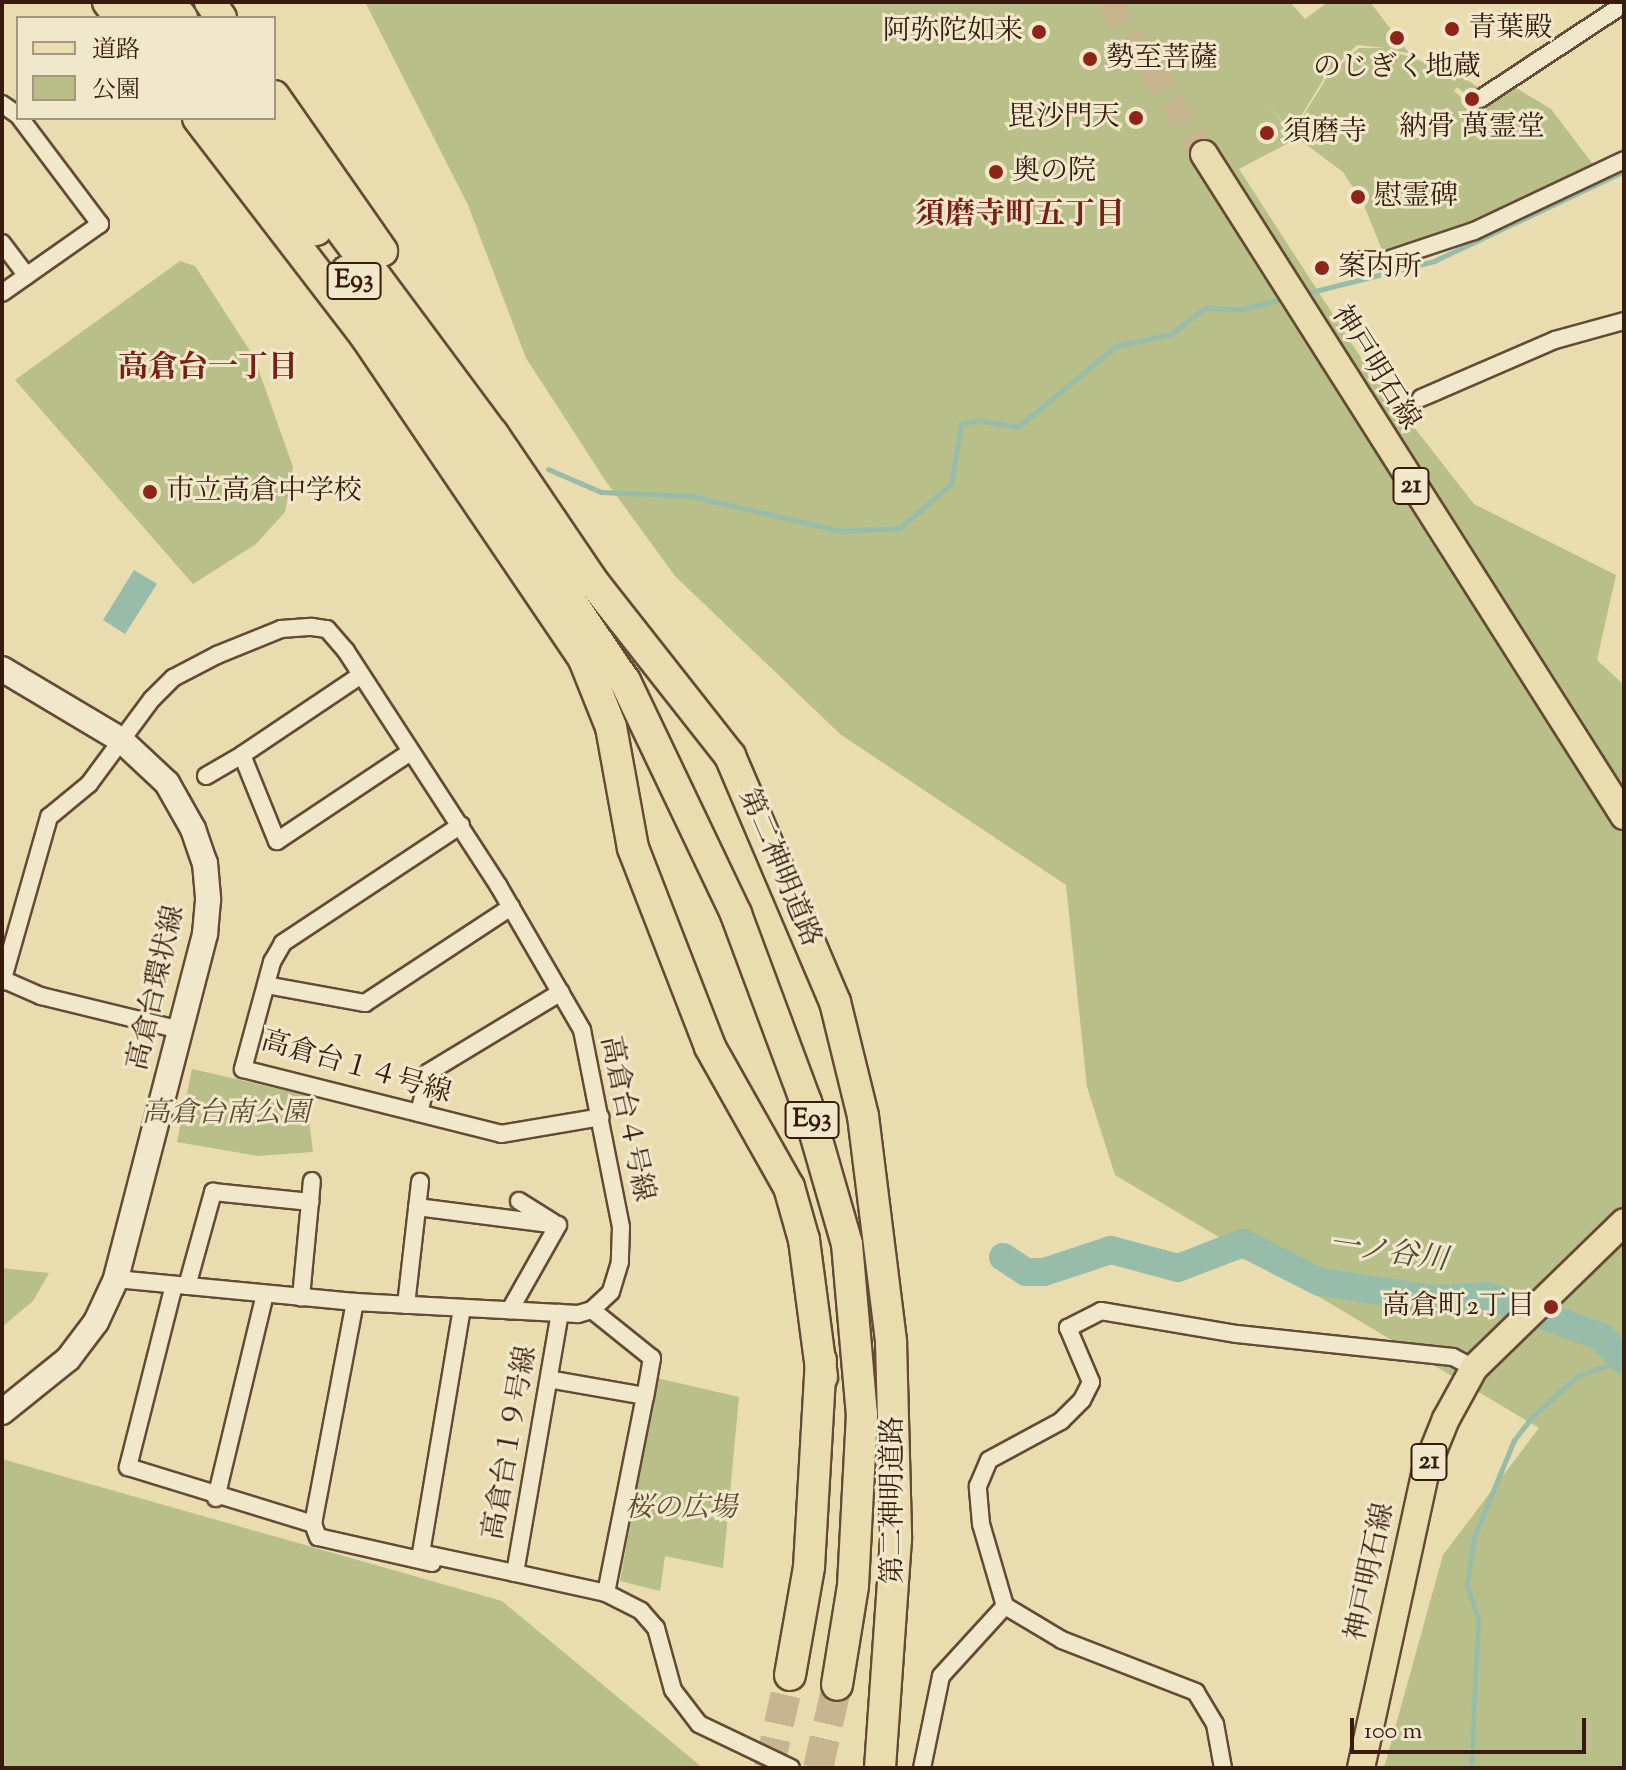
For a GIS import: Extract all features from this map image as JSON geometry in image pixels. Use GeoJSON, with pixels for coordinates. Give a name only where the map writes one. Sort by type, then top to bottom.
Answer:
{"type":"FeatureCollection","features":[{"type":"Feature","properties":{"kind":"highway"},"geometry":{"type":"LineString","coordinates":[[276,99],[428,317],[472,449]]}},
{"type":"Feature","properties":{"kind":"highway"},"geometry":{"type":"LineString","coordinates":[[200,120],[366,337],[472,449]]}},
{"type":"Feature","properties":{"kind":"highway","name":"第二神明道路"},"geometry":{"type":"LineString","coordinates":[[231,120],[336,255],[574,598],[651,731],[736,914],[829,1170],[847,1244],[858,1325],[861,1498],[837,1685]]}},
{"type":"Feature","properties":{"kind":"highway","name":"第二神明道路"},"geometry":{"type":"LineString","coordinates":[[259,120],[472,449]]}},
{"type":"Feature","properties":{"kind":"highway"},"geometry":{"type":"LineString","coordinates":[[574,598],[583,657],[605,708],[633,848],[710,1047],[789,1187],[804,1240],[822,1377]]}},
{"type":"Feature","properties":{"kind":"highway","name":"第二神明道路"},"geometry":{"type":"LineString","coordinates":[[574,598],[730,756],[835,1002],[851,1057],[883,1252],[893,1372],[893,1626],[880,1768]]}},
{"type":"Feature","properties":{"kind":"highway","name":"第二神明道路"},"geometry":{"type":"LineString","coordinates":[[780,1035],[796,1095],[809,1181],[822,1377],[809,1567],[790,1675]]}},
{"type":"Feature","properties":{"kind":"main road","name":"神戸明石線"},"geometry":{"type":"LineString","coordinates":[[1204,154],[1624,816]]}},
{"type":"Feature","properties":{"kind":"main road","name":"神戸明石線"},"geometry":{"type":"LineString","coordinates":[[1361,1768],[1427,1466],[1474,1368],[1624,1222]]}},
{"type":"Feature","properties":{"kind":"street"},"geometry":{"type":"LineString","coordinates":[[1480,99],[1624,4]]}},
{"type":"Feature","properties":{"kind":"street"},"geometry":{"type":"LineString","coordinates":[[2,293],[100,224],[21,120]]}},
{"type":"Feature","properties":{"kind":"street"},"geometry":{"type":"LineString","coordinates":[[1361,260],[1387,260],[1474,231],[1624,160]]}},
{"type":"Feature","properties":{"kind":"street"},"geometry":{"type":"LineString","coordinates":[[2,243],[27,276]]}},
{"type":"Feature","properties":{"kind":"street"},"geometry":{"type":"LineString","coordinates":[[1421,398],[1563,337],[1624,321]]}},
{"type":"Feature","properties":{"kind":"street","name":"高倉台４号線"},"geometry":{"type":"LineString","coordinates":[[117,738],[173,678],[281,629],[327,629],[461,825],[582,1030],[621,1227],[620,1262],[611,1292],[592,1310]]}},
{"type":"Feature","properties":{"kind":"street","name":"高倉台環状線"},"geometry":{"type":"LineString","coordinates":[[2,669],[117,738],[179,800],[205,863],[205,934],[116,1279],[96,1322],[68,1359],[2,1412]]}},
{"type":"Feature","properties":{"kind":"street"},"geometry":{"type":"LineString","coordinates":[[206,776],[361,675]]}},
{"type":"Feature","properties":{"kind":"street"},"geometry":{"type":"LineString","coordinates":[[117,738],[89,784],[49,817],[2,980],[41,996],[180,1030]]}},
{"type":"Feature","properties":{"kind":"street"},"geometry":{"type":"LineString","coordinates":[[242,755],[277,841],[409,753]]}},
{"type":"Feature","properties":{"kind":"street","name":"高倉台１４号線"},"geometry":{"type":"LineString","coordinates":[[461,825],[283,943],[266,985],[243,1069],[501,1134],[601,1117]]}},
{"type":"Feature","properties":{"kind":"street"},"geometry":{"type":"LineString","coordinates":[[266,985],[365,1003],[511,907]]}},
{"type":"Feature","properties":{"kind":"street"},"geometry":{"type":"LineString","coordinates":[[419,1113],[429,1072],[561,992]]}},
{"type":"Feature","properties":{"kind":"street"},"geometry":{"type":"LineString","coordinates":[[301,1298],[312,1181]]}},
{"type":"Feature","properties":{"kind":"street"},"geometry":{"type":"LineString","coordinates":[[406,1305],[420,1182]]}},
{"type":"Feature","properties":{"kind":"street"},"geometry":{"type":"LineString","coordinates":[[310,1202],[213,1192],[180,1286],[128,1467],[216,1498],[313,1524]]}},
{"type":"Feature","properties":{"kind":"street"},"geometry":{"type":"LineString","coordinates":[[519,1201],[558,1225]]}},
{"type":"Feature","properties":{"kind":"street"},"geometry":{"type":"LineString","coordinates":[[417,1207],[558,1225]]}},
{"type":"Feature","properties":{"kind":"street"},"geometry":{"type":"LineString","coordinates":[[510,1310],[558,1225]]}},
{"type":"Feature","properties":{"kind":"street"},"geometry":{"type":"LineString","coordinates":[[116,1279],[355,1302],[560,1313],[592,1310],[652,1358],[606,1593]]}},
{"type":"Feature","properties":{"kind":"street"},"geometry":{"type":"LineString","coordinates":[[216,1498],[265,1294]]}},
{"type":"Feature","properties":{"kind":"street"},"geometry":{"type":"LineString","coordinates":[[355,1302],[313,1524],[318,1537],[449,1567],[450,1559]]}},
{"type":"Feature","properties":{"kind":"street","name":"高倉台１９号線"},"geometry":{"type":"LineString","coordinates":[[462,1308],[421,1553],[515,1573],[560,1313]]}},
{"type":"Feature","properties":{"kind":"street"},"geometry":{"type":"LineString","coordinates":[[1223,1768],[1215,1724],[1196,1692],[1062,1640],[1005,1606],[981,1524],[978,1486],[989,1460],[1061,1421],[1082,1400],[1091,1382],[1068,1328],[1085,1315],[1101,1311],[1237,1334],[1383,1347],[1453,1357],[1474,1368]]}},
{"type":"Feature","properties":{"kind":"street"},"geometry":{"type":"LineString","coordinates":[[549,1379],[645,1396]]}},
{"type":"Feature","properties":{"kind":"street"},"geometry":{"type":"LineString","coordinates":[[515,1573],[606,1593],[641,1611],[656,1628],[673,1690],[699,1724],[791,1768]]}},
{"type":"Feature","properties":{"kind":"street"},"geometry":{"type":"LineString","coordinates":[[922,1768],[941,1676],[1005,1606]]}},
{"type":"Feature","properties":{"kind":"green space"},"geometry":{"type":"Polygon","coordinates":[[[365,2],[1290,2],[1305,19],[1328,2],[1370,2],[1409,53],[1389,50],[1456,73],[1489,94],[1508,83],[1551,109],[1595,167],[1453,231],[1384,255],[1363,203],[1343,172],[1292,134],[1327,77],[1359,48],[1385,48],[1357,45],[1326,75],[1291,133],[1270,105],[1294,140],[1239,169],[1367,367],[1474,504],[1616,575],[1597,660],[1624,685],[1624,1768],[1384,1768],[1443,1555],[1539,1428],[1115,1175],[1087,1087],[1066,885],[840,734],[675,576],[605,480],[526,358],[468,205],[365,2]],[[1457,87],[1454,91],[1474,109],[1472,119],[1482,128],[1497,120],[1457,87]]]}},
{"type":"Feature","properties":{"kind":"green space"},"geometry":{"type":"Polygon","coordinates":[[[180,261],[195,266],[254,357],[293,467],[285,512],[256,544],[193,584],[15,380],[180,261]]]}},
{"type":"Feature","properties":{"kind":"green space","name":"高倉台南公園"},"geometry":{"type":"Polygon","coordinates":[[[192,1069],[306,1095],[313,1152],[257,1156],[177,1142],[192,1069]]]}},
{"type":"Feature","properties":{"kind":"green space"},"geometry":{"type":"Polygon","coordinates":[[[2,1268],[49,1273],[33,1301],[2,1327],[2,1268]]]}},
{"type":"Feature","properties":{"kind":"green space","name":"桜の広場"},"geometry":{"type":"Polygon","coordinates":[[[657,1378],[739,1397],[723,1568],[665,1556],[660,1591],[620,1581],[657,1378]]]}},
{"type":"Feature","properties":{"kind":"green space"},"geometry":{"type":"Polygon","coordinates":[[[2,1459],[502,1601],[703,1768],[2,1768],[2,1459]]]}},
{"type":"Feature","properties":{"kind":"shaded area"},"geometry":{"type":"Polygon","coordinates":[[[134,570],[157,584],[125,634],[103,620],[134,570]]]}},
{"type":"Feature","properties":{"kind":"waterway"},"geometry":{"type":"LineString","coordinates":[[1307,293],[1434,261],[1624,171]]}},
{"type":"Feature","properties":{"kind":"waterway"},"geometry":{"type":"LineString","coordinates":[[548,469],[601,492],[691,496],[840,531],[900,528],[951,484],[961,424],[978,420],[1018,427],[1116,346],[1171,334],[1205,308],[1242,309],[1278,300]]}},
{"type":"Feature","properties":{"kind":"waterway","name":"一ノ谷川"},"geometry":{"type":"LineString","coordinates":[[1003,1257],[1026,1272],[1044,1272],[1111,1250],[1178,1268],[1243,1243],[1320,1282],[1433,1299],[1488,1296],[1600,1336],[1624,1360]]}},
{"type":"Feature","properties":{"kind":"waterway"},"geometry":{"type":"LineString","coordinates":[[1471,1768],[1478,1619],[1467,1585],[1474,1537],[1514,1440],[1532,1417],[1576,1377],[1619,1361]]}},
{"type":"Feature","properties":{"kind":"tunnel"},"geometry":{"type":"LineString","coordinates":[[1109,2],[1204,154]]}},
{"type":"Feature","properties":{"kind":"tunnel"},"geometry":{"type":"LineString","coordinates":[[769,1768],[790,1675]]}},
{"type":"Feature","properties":{"kind":"tunnel"},"geometry":{"type":"LineString","coordinates":[[818,1768],[837,1685]]}},
{"type":"Feature","properties":{"kind":"place","name":"青葉殿"},"geometry":{"type":"Point","coordinates":[1452,29]}},
{"type":"Feature","properties":{"kind":"place","name":"阿弥陀如来"},"geometry":{"type":"Point","coordinates":[1039,32]}},
{"type":"Feature","properties":{"kind":"place","name":"のじぎく地蔵"},"geometry":{"type":"Point","coordinates":[1397,38]}},
{"type":"Feature","properties":{"kind":"place","name":"勢至菩薩"},"geometry":{"type":"Point","coordinates":[1090,59]}},
{"type":"Feature","properties":{"kind":"place","name":"納骨 萬霊堂"},"geometry":{"type":"Point","coordinates":[1472,99]}},
{"type":"Feature","properties":{"kind":"place","name":"毘沙門天"},"geometry":{"type":"Point","coordinates":[1136,118]}},
{"type":"Feature","properties":{"kind":"place","name":"須磨寺"},"geometry":{"type":"Point","coordinates":[1267,133]}},
{"type":"Feature","properties":{"kind":"place","name":"奥の院"},"geometry":{"type":"Point","coordinates":[996,172]}},
{"type":"Feature","properties":{"kind":"place","name":"慰霊碑"},"geometry":{"type":"Point","coordinates":[1358,197]}},
{"type":"Feature","properties":{"kind":"place","name":"案内所"},"geometry":{"type":"Point","coordinates":[1322,268]}},
{"type":"Feature","properties":{"kind":"place","name":"市立高倉中学校"},"geometry":{"type":"Point","coordinates":[150,492]}},
{"type":"Feature","properties":{"kind":"place","name":"高倉町2丁目"},"geometry":{"type":"Point","coordinates":[1551,1307]}},
{"type":"Feature","properties":{"kind":"district","name":"須磨寺町五丁目"},"geometry":{"type":"Point","coordinates":[1020,216]}},
{"type":"Feature","properties":{"kind":"district","name":"高倉台一丁目"},"geometry":{"type":"Point","coordinates":[208,369]}}]}
